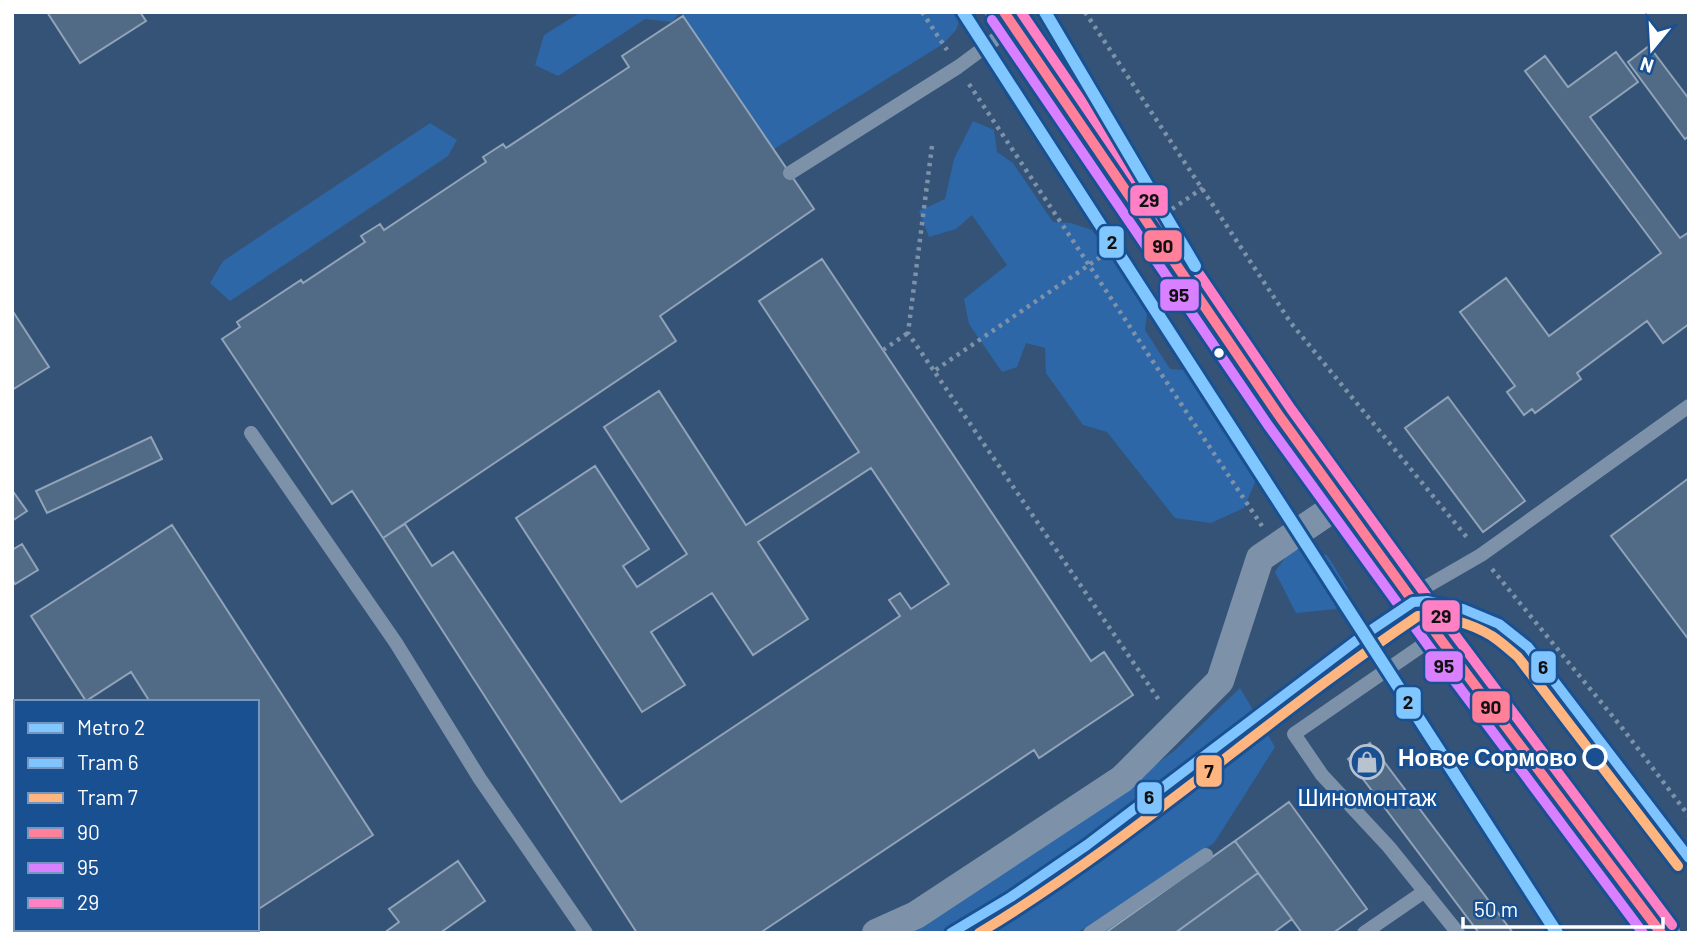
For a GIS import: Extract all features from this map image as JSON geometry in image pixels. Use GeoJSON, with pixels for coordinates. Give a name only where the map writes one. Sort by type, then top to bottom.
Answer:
{"type":"FeatureCollection","features":[{"type":"Feature","properties":{"kind":"main road"},"geometry":{"type":"LineString","coordinates":[[1009,19],[1220,333],[1341,503],[1661,933]]}},
{"type":"Feature","properties":{"kind":"street"},"geometry":{"type":"LineString","coordinates":[[876,933],[916,915],[1122,779],[1220,681],[1260,558],[1341,503]]}},
{"type":"Feature","properties":{"kind":"lane"},"geometry":{"type":"LineString","coordinates":[[790,173],[958,67],[1009,19]]}},
{"type":"Feature","properties":{"kind":"lane"},"geometry":{"type":"LineString","coordinates":[[1409,597],[1481,555],[1689,406]]}},
{"type":"Feature","properties":{"kind":"lane"},"geometry":{"type":"LineString","coordinates":[[251,433],[396,643],[480,779],[586,933]]}},
{"type":"Feature","properties":{"kind":"lane"},"geometry":{"type":"LineString","coordinates":[[1437,635],[1294,734],[1322,775],[1389,847],[1458,933]]}},
{"type":"Feature","properties":{"kind":"lane"},"geometry":{"type":"LineString","coordinates":[[1090,933],[1206,855]]}},
{"type":"Feature","properties":{"kind":"lane"},"geometry":{"type":"LineString","coordinates":[[1364,933],[1425,891]]}},
{"type":"Feature","properties":{"kind":"path"},"geometry":{"type":"LineString","coordinates":[[922,12],[1276,547]]}},
{"type":"Feature","properties":{"kind":"path"},"geometry":{"type":"LineString","coordinates":[[1085,12],[1291,323],[1623,729],[1689,816]]}},
{"type":"Feature","properties":{"kind":"path"},"geometry":{"type":"LineString","coordinates":[[932,146],[908,333],[1177,725]]}},
{"type":"Feature","properties":{"kind":"path"},"geometry":{"type":"LineString","coordinates":[[934,371],[1090,263]]}},
{"type":"Feature","properties":{"kind":"path"},"geometry":{"type":"LineString","coordinates":[[883,350],[908,333]]}},
{"type":"Feature","properties":{"kind":"shaded area"},"geometry":{"type":"Polygon","coordinates":[[[581,12],[680,12],[672,22],[645,19],[558,76],[535,65],[544,35],[581,12]]]}},
{"type":"Feature","properties":{"kind":"shaded area"},"geometry":{"type":"Polygon","coordinates":[[[681,12],[962,12],[956,30],[943,44],[774,149],[681,12]]]}},
{"type":"Feature","properties":{"kind":"shaded area"},"geometry":{"type":"Polygon","coordinates":[[[973,121],[994,130],[997,152],[1013,163],[1053,222],[1071,223],[1092,230],[1148,305],[1145,330],[1170,369],[1201,371],[1222,396],[1227,432],[1248,440],[1264,461],[1244,508],[1211,523],[1175,518],[1107,432],[1083,425],[1046,373],[1045,348],[1026,343],[1017,367],[1002,372],[969,324],[964,299],[1007,265],[972,215],[956,229],[929,237],[919,211],[945,199],[954,159],[973,121]]]}},
{"type":"Feature","properties":{"kind":"shaded area"},"geometry":{"type":"Polygon","coordinates":[[[430,123],[457,140],[448,156],[230,301],[210,283],[223,261],[430,123]]]}},
{"type":"Feature","properties":{"kind":"shaded area"},"geometry":{"type":"Polygon","coordinates":[[[1291,549],[1327,555],[1348,589],[1336,609],[1296,613],[1275,572],[1291,549]]]}},
{"type":"Feature","properties":{"kind":"shaded area"},"geometry":{"type":"Polygon","coordinates":[[[1240,688],[1275,747],[1214,843],[1077,933],[892,933],[1036,847],[1173,752],[1240,688]]]}},
{"type":"Feature","properties":{"kind":"building"},"geometry":{"type":"Polygon","coordinates":[[[47,12],[140,12],[146,21],[80,63],[47,12]]]}},
{"type":"Feature","properties":{"kind":"building"},"geometry":{"type":"Polygon","coordinates":[[[683,16],[814,209],[660,316],[676,341],[383,538],[352,491],[332,504],[222,339],[240,327],[237,322],[365,242],[361,236],[380,224],[384,230],[486,162],[483,157],[503,144],[506,148],[629,67],[622,56],[683,16]]]}},
{"type":"Feature","properties":{"kind":"building"},"geometry":{"type":"Polygon","coordinates":[[[1649,46],[1689,99],[1689,136],[1685,139],[1628,62],[1649,46]]]}},
{"type":"Feature","properties":{"kind":"building"},"geometry":{"type":"Polygon","coordinates":[[[1616,52],[1638,82],[1590,117],[1680,238],[1689,232],[1689,324],[1663,343],[1647,321],[1577,373],[1581,379],[1535,413],[1532,409],[1524,415],[1507,392],[1515,386],[1460,312],[1506,278],[1549,336],[1661,253],[1525,71],[1545,56],[1568,87],[1616,52]]]}},
{"type":"Feature","properties":{"kind":"building"},"geometry":{"type":"Polygon","coordinates":[[[822,259],[1091,661],[1104,652],[1133,695],[1039,758],[1034,750],[760,933],[637,933],[383,538],[405,524],[432,566],[453,552],[621,802],[900,616],[889,600],[900,593],[911,609],[949,584],[871,468],[758,542],[808,619],[753,655],[712,593],[651,632],[685,685],[642,712],[516,518],[595,466],[649,549],[623,566],[637,587],[687,554],[604,427],[659,391],[746,525],[859,452],[759,301],[822,259]]]}},
{"type":"Feature","properties":{"kind":"building"},"geometry":{"type":"Polygon","coordinates":[[[12,310],[49,367],[12,390],[12,310]]]}},
{"type":"Feature","properties":{"kind":"building"},"geometry":{"type":"Polygon","coordinates":[[[1448,397],[1525,501],[1483,532],[1405,428],[1448,397]]]}},
{"type":"Feature","properties":{"kind":"building"},"geometry":{"type":"Polygon","coordinates":[[[151,437],[162,459],[47,513],[36,491],[151,437]]]}},
{"type":"Feature","properties":{"kind":"building"},"geometry":{"type":"Polygon","coordinates":[[[1689,478],[1689,640],[1611,536],[1689,478]]]}},
{"type":"Feature","properties":{"kind":"building"},"geometry":{"type":"Polygon","coordinates":[[[12,490],[27,511],[12,521],[12,490]]]}},
{"type":"Feature","properties":{"kind":"building"},"geometry":{"type":"Polygon","coordinates":[[[172,525],[373,835],[259,909],[259,700],[149,700],[131,672],[85,700],[31,616],[172,525]]]}},
{"type":"Feature","properties":{"kind":"building"},"geometry":{"type":"Polygon","coordinates":[[[22,544],[38,570],[15,584],[12,579],[12,550],[22,544]]]}},
{"type":"Feature","properties":{"kind":"building"},"geometry":{"type":"Polygon","coordinates":[[[1370,743],[1513,933],[1479,933],[1348,759],[1370,743]]]}},
{"type":"Feature","properties":{"kind":"building"},"geometry":{"type":"Polygon","coordinates":[[[1289,802],[1367,909],[1333,933],[1302,933],[1235,841],[1289,802]]]}},
{"type":"Feature","properties":{"kind":"building"},"geometry":{"type":"Polygon","coordinates":[[[1235,841],[1258,873],[1175,933],[1105,933],[1235,841]]]}},
{"type":"Feature","properties":{"kind":"building"},"geometry":{"type":"Polygon","coordinates":[[[458,861],[485,901],[440,933],[384,933],[399,922],[389,909],[458,861]]]}},
{"type":"Feature","properties":{"kind":"building"},"geometry":{"type":"Polygon","coordinates":[[[1258,873],[1292,919],[1273,933],[1175,933],[1258,873]]]}},
{"type":"Feature","properties":{"kind":"building"},"geometry":{"type":"Polygon","coordinates":[[[14,921],[14,931],[82,933],[12,933],[14,921]]]}},
{"type":"Feature","properties":{"kind":"building"},"geometry":{"type":"Polygon","coordinates":[[[92,931],[154,933],[93,933],[92,931]]]}},
{"type":"Feature","properties":{"kind":"metro line","name":"2"},"geometry":{"type":"LineString","coordinates":[[963,12],[1557,933]]}},
{"type":"Feature","properties":{"kind":"metro line","name":"2"},"geometry":{"type":"LineString","coordinates":[[1045,12],[1195,266]]}},
{"type":"Feature","properties":{"kind":"tram line","name":"6"},"geometry":{"type":"LineString","coordinates":[[951,933],[1011,897],[1087,845],[1361,637],[1413,602],[1428,601],[1463,609],[1499,624],[1528,647],[1689,858]]}},
{"type":"Feature","properties":{"kind":"tram line","name":"7"},"geometry":{"type":"LineString","coordinates":[[979,933],[1092,858],[1308,695],[1418,616],[1446,618],[1475,628],[1492,636],[1518,657],[1678,866]]}},
{"type":"Feature","properties":{"kind":"transit line","name":"90"},"geometry":{"type":"LineString","coordinates":[[1004,12],[1280,417],[1441,640],[1661,933]]}},
{"type":"Feature","properties":{"kind":"transit line","name":"29"},"geometry":{"type":"LineString","coordinates":[[1021,12],[1291,409],[1452,631],[1672,925]]}},
{"type":"Feature","properties":{"kind":"transit line","name":"95"},"geometry":{"type":"LineString","coordinates":[[992,20],[1268,425],[1430,648],[1643,933]]}},
{"type":"Feature","properties":{"kind":"place","name":"Новое Сормово"},"geometry":{"type":"Point","coordinates":[1595,757]}},
{"type":"Feature","properties":{"kind":"place","name":"Шиномонтаж"},"geometry":{"type":"Point","coordinates":[1367,762]}}]}
